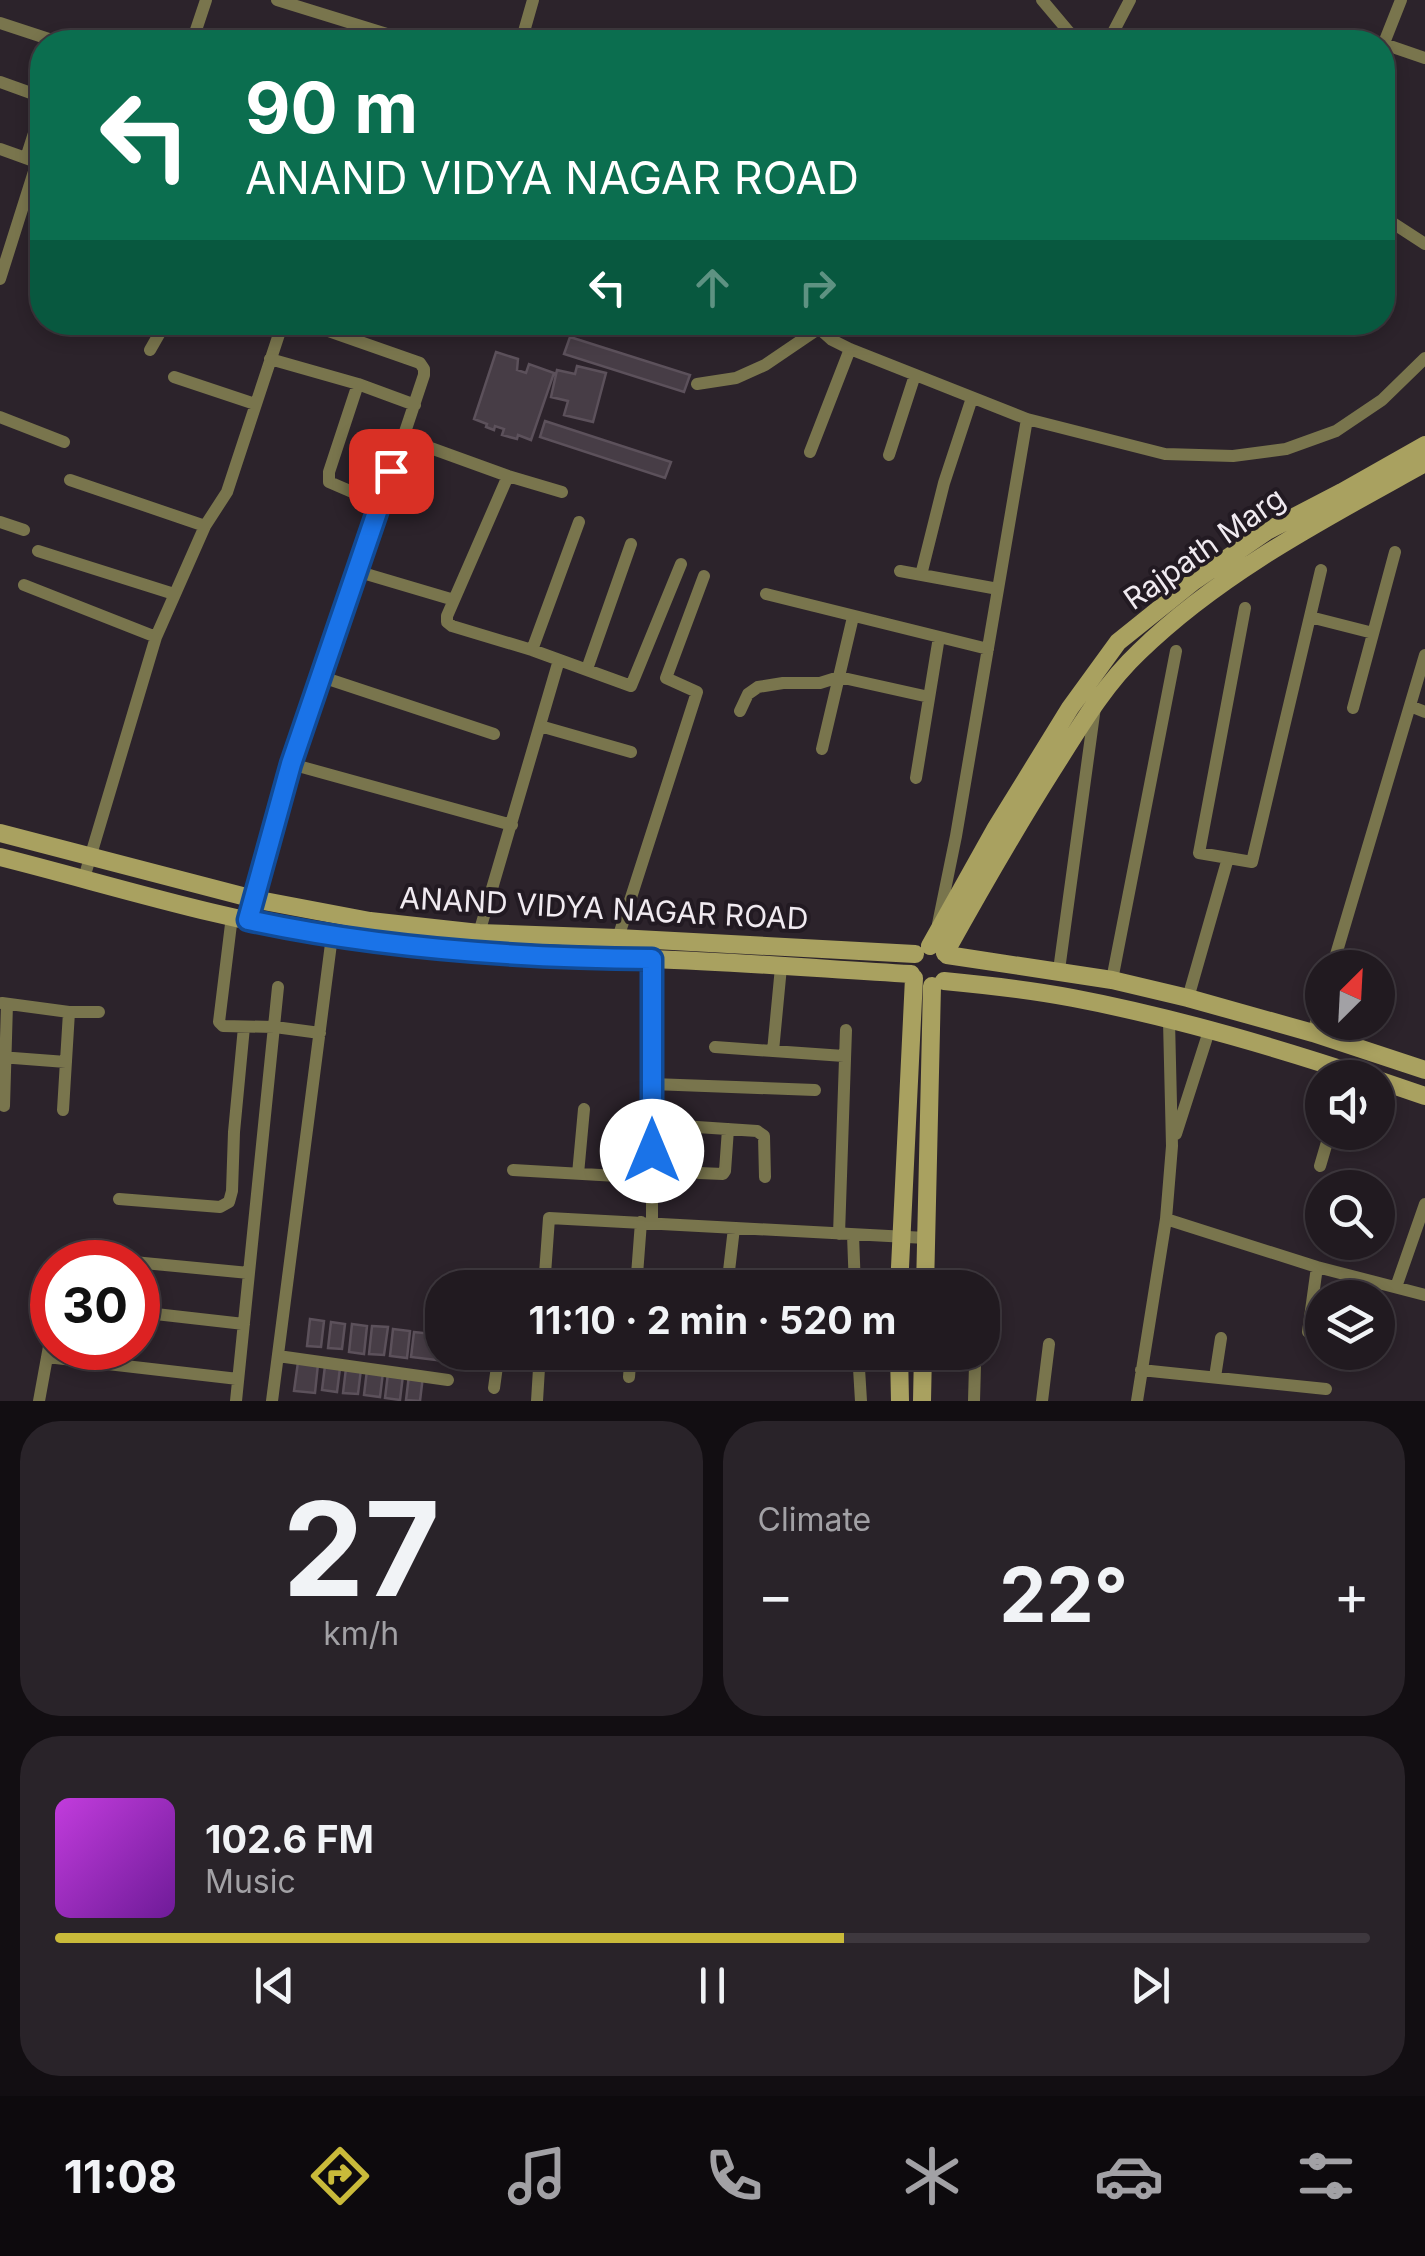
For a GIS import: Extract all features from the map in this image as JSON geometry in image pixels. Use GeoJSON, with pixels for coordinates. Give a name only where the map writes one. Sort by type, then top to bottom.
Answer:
{"type":"FeatureCollection","features":[{"type":"Feature","properties":{"kind":"main road","name":"Rajpath Marg"},"geometry":{"type":"LineString","coordinates":[[934,949],[1014,798],[1070,708],[1118,642],[1194,581],[1267,530],[1425,445]]}},
{"type":"Feature","properties":{"kind":"main road","name":"Rajpath Marg"},"geometry":{"type":"LineString","coordinates":[[934,949],[1095,705],[1137,654],[1211,590],[1425,463]]}},
{"type":"Feature","properties":{"kind":"main road","name":"ANAND VIDYA NAGAR ROAD"},"geometry":{"type":"LineString","coordinates":[[0,833],[254,899],[370,921],[479,934],[934,949],[1112,980],[1305,1031]]}},
{"type":"Feature","properties":{"kind":"main road","name":"ANAND VIDYA NAGAR ROAD"},"geometry":{"type":"LineString","coordinates":[[0,857],[184,906],[332,936],[596,958],[913,976]]}},
{"type":"Feature","properties":{"kind":"main road"},"geometry":{"type":"LineString","coordinates":[[900,1270],[913,976],[910,962],[934,949],[951,968],[938,983]]}},
{"type":"Feature","properties":{"kind":"main road"},"geometry":{"type":"LineString","coordinates":[[913,976],[918,983],[1070,997],[1315,1060]]}},
{"type":"Feature","properties":{"kind":"main road"},"geometry":{"type":"LineString","coordinates":[[925,1270],[938,983]]}},
{"type":"Feature","properties":{"kind":"main road","name":"ANAND VIDYA NAGAR ROAD"},"geometry":{"type":"LineString","coordinates":[[1334,1040],[1425,1070]]}},
{"type":"Feature","properties":{"kind":"main road"},"geometry":{"type":"LineString","coordinates":[[1395,1086],[1425,1096]]}},
{"type":"Feature","properties":{"kind":"main road"},"geometry":{"type":"LineString","coordinates":[[900,1370],[900,1401]]}},
{"type":"Feature","properties":{"kind":"main road"},"geometry":{"type":"LineString","coordinates":[[922,1401],[923,1370]]}},
{"type":"Feature","properties":{"kind":"street"},"geometry":{"type":"LineString","coordinates":[[196,30],[206,0]]}},
{"type":"Feature","properties":{"kind":"street"},"geometry":{"type":"LineString","coordinates":[[278,0],[373,30]]}},
{"type":"Feature","properties":{"kind":"street"},"geometry":{"type":"LineString","coordinates":[[524,30],[533,0]]}},
{"type":"Feature","properties":{"kind":"street"},"geometry":{"type":"LineString","coordinates":[[1042,0],[1067,30]]}},
{"type":"Feature","properties":{"kind":"street"},"geometry":{"type":"LineString","coordinates":[[1114,30],[1130,0]]}},
{"type":"Feature","properties":{"kind":"street"},"geometry":{"type":"LineString","coordinates":[[1389,30],[1401,0]]}},
{"type":"Feature","properties":{"kind":"street"},"geometry":{"type":"LineString","coordinates":[[0,23],[30,33]]}},
{"type":"Feature","properties":{"kind":"street"},"geometry":{"type":"LineString","coordinates":[[1395,49],[1425,58]]}},
{"type":"Feature","properties":{"kind":"street"},"geometry":{"type":"LineString","coordinates":[[0,82],[30,93]]}},
{"type":"Feature","properties":{"kind":"street"},"geometry":{"type":"LineString","coordinates":[[0,150],[30,160]]}},
{"type":"Feature","properties":{"kind":"street"},"geometry":{"type":"LineString","coordinates":[[0,279],[30,179]]}},
{"type":"Feature","properties":{"kind":"street"},"geometry":{"type":"LineString","coordinates":[[1395,224],[1425,244]]}},
{"type":"Feature","properties":{"kind":"street"},"geometry":{"type":"LineString","coordinates":[[150,350],[159,335]]}},
{"type":"Feature","properties":{"kind":"street"},"geometry":{"type":"LineString","coordinates":[[84,878],[156,637],[205,526],[227,492],[278,335]]}},
{"type":"Feature","properties":{"kind":"street"},"geometry":{"type":"LineString","coordinates":[[320,1032],[223,1026],[218,1018],[240,918],[254,899],[291,764],[424,375],[420,363],[340,335]]}},
{"type":"Feature","properties":{"kind":"street"},"geometry":{"type":"LineString","coordinates":[[697,384],[736,378],[766,365],[804,335]]}},
{"type":"Feature","properties":{"kind":"street"},"geometry":{"type":"LineString","coordinates":[[826,335],[850,349],[1027,419],[1164,454],[1233,456],[1286,449],[1336,431],[1382,400],[1425,358]]}},
{"type":"Feature","properties":{"kind":"street"},"geometry":{"type":"LineString","coordinates":[[810,452],[850,349]]}},
{"type":"Feature","properties":{"kind":"street"},"geometry":{"type":"LineString","coordinates":[[270,359],[415,405]]}},
{"type":"Feature","properties":{"kind":"street"},"geometry":{"type":"LineString","coordinates":[[889,455],[915,376]]}},
{"type":"Feature","properties":{"kind":"street"},"geometry":{"type":"LineString","coordinates":[[174,377],[255,404]]}},
{"type":"Feature","properties":{"kind":"street"},"geometry":{"type":"LineString","coordinates":[[358,384],[328,472],[329,482],[380,504]]}},
{"type":"Feature","properties":{"kind":"street"},"geometry":{"type":"LineString","coordinates":[[921,575],[944,483],[972,398]]}},
{"type":"Feature","properties":{"kind":"street"},"geometry":{"type":"LineString","coordinates":[[0,417],[64,442]]}},
{"type":"Feature","properties":{"kind":"street"},"geometry":{"type":"LineString","coordinates":[[934,949],[1027,419]]}},
{"type":"Feature","properties":{"kind":"street"},"geometry":{"type":"LineString","coordinates":[[403,438],[562,492]]}},
{"type":"Feature","properties":{"kind":"street"},"geometry":{"type":"LineString","coordinates":[[508,476],[446,616],[452,626],[632,686],[682,564]]}},
{"type":"Feature","properties":{"kind":"street"},"geometry":{"type":"LineString","coordinates":[[70,480],[205,526]]}},
{"type":"Feature","properties":{"kind":"street"},"geometry":{"type":"LineString","coordinates":[[0,522],[24,530]]}},
{"type":"Feature","properties":{"kind":"street"},"geometry":{"type":"LineString","coordinates":[[532,650],[579,522]]}},
{"type":"Feature","properties":{"kind":"street"},"geometry":{"type":"LineString","coordinates":[[587,668],[631,544]]}},
{"type":"Feature","properties":{"kind":"street"},"geometry":{"type":"LineString","coordinates":[[38,551],[174,594]]}},
{"type":"Feature","properties":{"kind":"street"},"geometry":{"type":"LineString","coordinates":[[1353,708],[1395,552]]}},
{"type":"Feature","properties":{"kind":"street"},"geometry":{"type":"LineString","coordinates":[[356,570],[454,600]]}},
{"type":"Feature","properties":{"kind":"street"},"geometry":{"type":"LineString","coordinates":[[1245,608],[1198,853],[1252,862],[1321,570]]}},
{"type":"Feature","properties":{"kind":"street"},"geometry":{"type":"LineString","coordinates":[[900,571],[998,588]]}},
{"type":"Feature","properties":{"kind":"street"},"geometry":{"type":"LineString","coordinates":[[618,938],[697,692],[666,678],[704,576]]}},
{"type":"Feature","properties":{"kind":"street"},"geometry":{"type":"LineString","coordinates":[[24,585],[156,637]]}},
{"type":"Feature","properties":{"kind":"street"},"geometry":{"type":"LineString","coordinates":[[766,594],[988,649]]}},
{"type":"Feature","properties":{"kind":"street"},"geometry":{"type":"LineString","coordinates":[[822,750],[853,617]]}},
{"type":"Feature","properties":{"kind":"street"},"geometry":{"type":"LineString","coordinates":[[1310,617],[1374,633]]}},
{"type":"Feature","properties":{"kind":"street"},"geometry":{"type":"LineString","coordinates":[[916,778],[939,637]]}},
{"type":"Feature","properties":{"kind":"street"},"geometry":{"type":"LineString","coordinates":[[1112,980],[1176,651]]}},
{"type":"Feature","properties":{"kind":"street"},"geometry":{"type":"LineString","coordinates":[[1337,950],[1425,654]]}},
{"type":"Feature","properties":{"kind":"street"},"geometry":{"type":"LineString","coordinates":[[479,934],[559,660]]}},
{"type":"Feature","properties":{"kind":"street"},"geometry":{"type":"LineString","coordinates":[[322,677],[494,734]]}},
{"type":"Feature","properties":{"kind":"street"},"geometry":{"type":"LineString","coordinates":[[740,711],[748,694],[758,687],[820,683],[839,677],[929,697]]}},
{"type":"Feature","properties":{"kind":"street"},"geometry":{"type":"LineString","coordinates":[[1059,970],[1095,705]]}},
{"type":"Feature","properties":{"kind":"street"},"geometry":{"type":"LineString","coordinates":[[1410,706],[1425,712]]}},
{"type":"Feature","properties":{"kind":"street"},"geometry":{"type":"LineString","coordinates":[[540,726],[631,752]]}},
{"type":"Feature","properties":{"kind":"street"},"geometry":{"type":"LineString","coordinates":[[291,764],[512,825]]}},
{"type":"Feature","properties":{"kind":"street"},"geometry":{"type":"LineString","coordinates":[[1188,998],[1228,858]]}},
{"type":"Feature","properties":{"kind":"street"},"geometry":{"type":"LineString","coordinates":[[272,1401],[332,936]]}},
{"type":"Feature","properties":{"kind":"street"},"geometry":{"type":"LineString","coordinates":[[639,1270],[652,1178],[652,959]]}},
{"type":"Feature","properties":{"kind":"street"},"geometry":{"type":"LineString","coordinates":[[773,1051],[780,967]]}},
{"type":"Feature","properties":{"kind":"street"},"geometry":{"type":"LineString","coordinates":[[236,1401],[278,987]]}},
{"type":"Feature","properties":{"kind":"street"},"geometry":{"type":"LineString","coordinates":[[4,1106],[4,1003],[98,1012]]}},
{"type":"Feature","properties":{"kind":"street"},"geometry":{"type":"LineString","coordinates":[[63,1110],[68,1012]]}},
{"type":"Feature","properties":{"kind":"street"},"geometry":{"type":"LineString","coordinates":[[1137,1401],[1166,1219],[1172,1146],[1169,1020]]}},
{"type":"Feature","properties":{"kind":"street"},"geometry":{"type":"LineString","coordinates":[[119,1200],[220,1206],[229,1202],[244,1027]]}},
{"type":"Feature","properties":{"kind":"street"},"geometry":{"type":"LineString","coordinates":[[846,1030],[846,1234],[852,1270]]}},
{"type":"Feature","properties":{"kind":"street"},"geometry":{"type":"LineString","coordinates":[[1172,1146],[1209,1031]]}},
{"type":"Feature","properties":{"kind":"street"},"geometry":{"type":"LineString","coordinates":[[715,1047],[844,1056]]}},
{"type":"Feature","properties":{"kind":"street"},"geometry":{"type":"LineString","coordinates":[[3,1057],[66,1062]]}},
{"type":"Feature","properties":{"kind":"street"},"geometry":{"type":"LineString","coordinates":[[652,1084],[816,1090]]}},
{"type":"Feature","properties":{"kind":"street"},"geometry":{"type":"LineString","coordinates":[[578,1174],[584,1109]]}},
{"type":"Feature","properties":{"kind":"street"},"geometry":{"type":"LineString","coordinates":[[652,1124],[757,1131],[764,1136],[765,1176]]}},
{"type":"Feature","properties":{"kind":"street"},"geometry":{"type":"LineString","coordinates":[[699,1173],[725,1171],[728,1129]]}},
{"type":"Feature","properties":{"kind":"street"},"geometry":{"type":"LineString","coordinates":[[1320,1166],[1325,1150]]}},
{"type":"Feature","properties":{"kind":"street"},"geometry":{"type":"LineString","coordinates":[[513,1170],[652,1178]]}},
{"type":"Feature","properties":{"kind":"street"},"geometry":{"type":"LineString","coordinates":[[1396,1288],[1424,1212]]}},
{"type":"Feature","properties":{"kind":"street"},"geometry":{"type":"LineString","coordinates":[[545,1270],[549,1218],[926,1238]]}},
{"type":"Feature","properties":{"kind":"street"},"geometry":{"type":"LineString","coordinates":[[1166,1219],[1317,1267],[1425,1295]]}},
{"type":"Feature","properties":{"kind":"street"},"geometry":{"type":"LineString","coordinates":[[729,1270],[734,1228]]}},
{"type":"Feature","properties":{"kind":"street"},"geometry":{"type":"LineString","coordinates":[[160,1265],[249,1273]]}},
{"type":"Feature","properties":{"kind":"street"},"geometry":{"type":"LineString","coordinates":[[1315,1280],[1317,1267]]}},
{"type":"Feature","properties":{"kind":"street"},"geometry":{"type":"LineString","coordinates":[[160,1314],[244,1324]]}},
{"type":"Feature","properties":{"kind":"street"},"geometry":{"type":"LineString","coordinates":[[1215,1377],[1221,1338]]}},
{"type":"Feature","properties":{"kind":"street"},"geometry":{"type":"LineString","coordinates":[[1042,1401],[1049,1344]]}},
{"type":"Feature","properties":{"kind":"street"},"geometry":{"type":"LineString","coordinates":[[278,1356],[448,1380]]}},
{"type":"Feature","properties":{"kind":"street"},"geometry":{"type":"LineString","coordinates":[[39,1401],[45,1370]]}},
{"type":"Feature","properties":{"kind":"street"},"geometry":{"type":"LineString","coordinates":[[156,1370],[238,1379]]}},
{"type":"Feature","properties":{"kind":"street"},"geometry":{"type":"LineString","coordinates":[[494,1388],[496,1370]]}},
{"type":"Feature","properties":{"kind":"street"},"geometry":{"type":"LineString","coordinates":[[538,1401],[539,1370]]}},
{"type":"Feature","properties":{"kind":"street"},"geometry":{"type":"LineString","coordinates":[[629,1378],[630,1370]]}},
{"type":"Feature","properties":{"kind":"street"},"geometry":{"type":"LineString","coordinates":[[859,1370],[861,1401]]}},
{"type":"Feature","properties":{"kind":"street"},"geometry":{"type":"LineString","coordinates":[[974,1401],[975,1370]]}},
{"type":"Feature","properties":{"kind":"street"},"geometry":{"type":"LineString","coordinates":[[1141,1370],[1326,1389]]}},
{"type":"Feature","properties":{"kind":"building"},"geometry":{"type":"Polygon","coordinates":[[[570,337],[690,375],[684,392],[564,354],[570,337]]]}},
{"type":"Feature","properties":{"kind":"building"},"geometry":{"type":"Polygon","coordinates":[[[496,352],[518,359],[517,370],[526,373],[529,364],[554,373],[531,440],[502,435],[504,429],[495,426],[494,430],[474,419],[496,352]]]}},
{"type":"Feature","properties":{"kind":"building"},"geometry":{"type":"Polygon","coordinates":[[[577,366],[606,373],[593,422],[564,415],[568,401],[551,397],[557,370],[575,374],[577,366]]]}},
{"type":"Feature","properties":{"kind":"building"},"geometry":{"type":"Polygon","coordinates":[[[545,421],[671,462],[665,478],[540,437],[545,421]]]}},
{"type":"Feature","properties":{"kind":"building"},"geometry":{"type":"Polygon","coordinates":[[[310,1319],[324,1321],[321,1347],[307,1346],[310,1319]]]}},
{"type":"Feature","properties":{"kind":"building"},"geometry":{"type":"Polygon","coordinates":[[[331,1322],[345,1324],[342,1349],[328,1348],[331,1322]]]}},
{"type":"Feature","properties":{"kind":"building"},"geometry":{"type":"Polygon","coordinates":[[[352,1324],[367,1326],[364,1354],[349,1352],[352,1324]]]}},
{"type":"Feature","properties":{"kind":"building"},"geometry":{"type":"Polygon","coordinates":[[[372,1326],[388,1327],[384,1355],[369,1354],[372,1326]]]}},
{"type":"Feature","properties":{"kind":"building"},"geometry":{"type":"Polygon","coordinates":[[[393,1329],[410,1331],[407,1358],[390,1356],[393,1329]]]}},
{"type":"Feature","properties":{"kind":"building"},"geometry":{"type":"Polygon","coordinates":[[[414,1332],[425,1333],[425,1359],[411,1357],[414,1332]]]}},
{"type":"Feature","properties":{"kind":"building"},"geometry":{"type":"Polygon","coordinates":[[[298,1362],[318,1364],[315,1393],[294,1391],[298,1362]]]}},
{"type":"Feature","properties":{"kind":"building"},"geometry":{"type":"Polygon","coordinates":[[[325,1366],[340,1368],[337,1392],[322,1390],[325,1366]]]}},
{"type":"Feature","properties":{"kind":"building"},"geometry":{"type":"Polygon","coordinates":[[[346,1368],[361,1369],[358,1394],[343,1393],[346,1368]]]}},
{"type":"Feature","properties":{"kind":"building"},"geometry":{"type":"Polygon","coordinates":[[[367,1370],[383,1372],[380,1397],[364,1395],[367,1370]]]}},
{"type":"Feature","properties":{"kind":"building"},"geometry":{"type":"Polygon","coordinates":[[[388,1373],[403,1375],[400,1400],[385,1398],[388,1373]]]}},
{"type":"Feature","properties":{"kind":"building"},"geometry":{"type":"Polygon","coordinates":[[[409,1375],[423,1376],[420,1401],[406,1400],[409,1375]]]}},
{"type":"Feature","properties":{"kind":"route"},"geometry":{"type":"LineString","coordinates":[[391,471],[291,764],[248,920],[332,936],[462,949],[652,959],[652,1151]]}}]}
